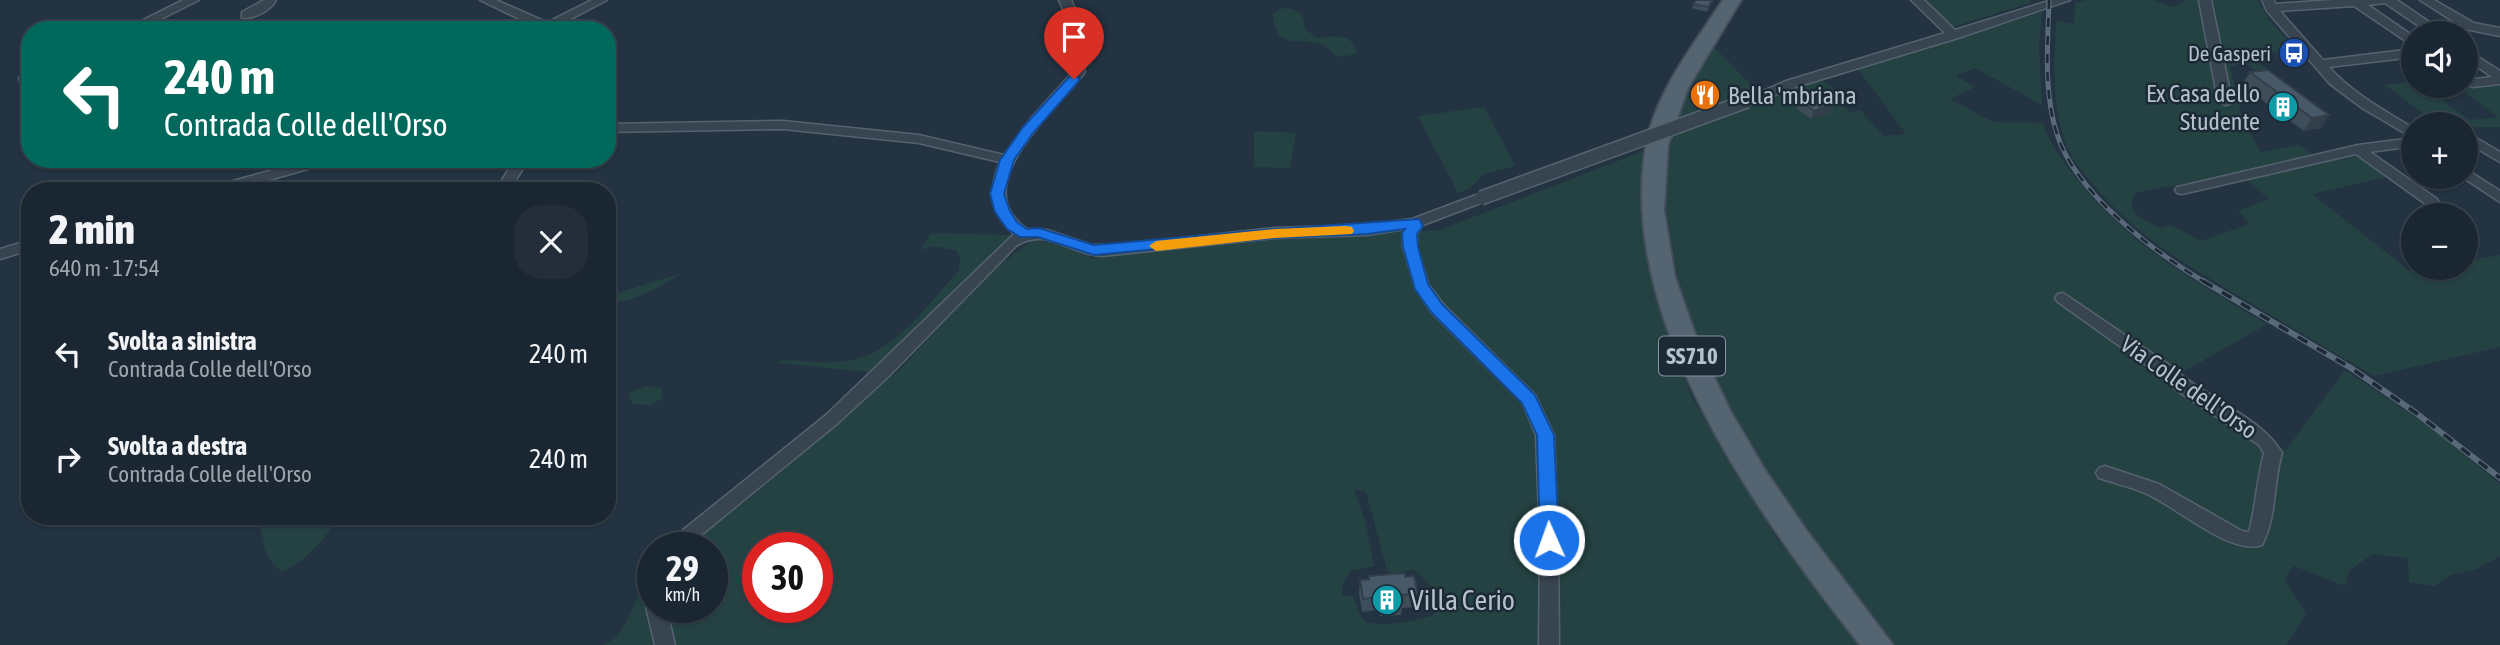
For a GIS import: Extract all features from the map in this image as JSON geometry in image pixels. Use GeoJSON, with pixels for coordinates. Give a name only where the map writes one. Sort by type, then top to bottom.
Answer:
{"type":"FeatureCollection","features":[{"type":"Feature","properties":{"kind":"main road","name":"SS710"},"geometry":{"type":"LineString","coordinates":[[1732,0],[1672,101],[1658,143],[1655,206],[1658,246],[1666,286],[1704,385],[1750,470],[1803,547],[1878,645]]}},
{"type":"Feature","properties":{"kind":"street"},"geometry":{"type":"LineString","coordinates":[[148,21],[193,0]]}},
{"type":"Feature","properties":{"kind":"street"},"geometry":{"type":"LineString","coordinates":[[246,15],[268,5],[271,0]]}},
{"type":"Feature","properties":{"kind":"street"},"geometry":{"type":"LineString","coordinates":[[560,21],[601,0]]}},
{"type":"Feature","properties":{"kind":"street"},"geometry":{"type":"LineString","coordinates":[[1025,234],[1012,225],[1002,212],[997,194],[1007,160],[1028,130],[1067,89],[1079,72],[1071,39],[1072,16],[1065,0]]}},
{"type":"Feature","properties":{"kind":"street"},"geometry":{"type":"LineString","coordinates":[[1917,0],[1954,35]]}},
{"type":"Feature","properties":{"kind":"street"},"geometry":{"type":"LineString","coordinates":[[693,532],[832,419],[883,372],[1011,243],[1025,234],[1039,232],[1094,250],[1119,250],[1275,233],[1367,230],[1414,223],[1791,84],[2064,0]]}},
{"type":"Feature","properties":{"kind":"street"},"geometry":{"type":"LineString","coordinates":[[2205,0],[2225,101]]}},
{"type":"Feature","properties":{"kind":"street"},"geometry":{"type":"LineString","coordinates":[[2270,4],[2383,0]]}},
{"type":"Feature","properties":{"kind":"street"},"geometry":{"type":"LineString","coordinates":[[2389,0],[2420,21]]}},
{"type":"Feature","properties":{"kind":"street"},"geometry":{"type":"LineString","coordinates":[[493,1],[533,21]]}},
{"type":"Feature","properties":{"kind":"street"},"geometry":{"type":"LineString","coordinates":[[2357,2],[2401,33]]}},
{"type":"Feature","properties":{"kind":"street"},"geometry":{"type":"LineString","coordinates":[[2402,9],[2430,3],[2462,25],[2500,32]]}},
{"type":"Feature","properties":{"kind":"street"},"geometry":{"type":"LineString","coordinates":[[2270,4],[2335,80],[2401,127]]}},
{"type":"Feature","properties":{"kind":"street"},"geometry":{"type":"LineString","coordinates":[[2484,31],[2500,41]]}},
{"type":"Feature","properties":{"kind":"street"},"geometry":{"type":"LineString","coordinates":[[2319,64],[2401,54]]}},
{"type":"Feature","properties":{"kind":"street"},"geometry":{"type":"LineString","coordinates":[[2478,62],[2500,78]]}},
{"type":"Feature","properties":{"kind":"street"},"geometry":{"type":"LineString","coordinates":[[2478,82],[2500,78]]}},
{"type":"Feature","properties":{"kind":"street"},"geometry":{"type":"LineString","coordinates":[[616,128],[783,125],[919,139],[1007,160]]}},
{"type":"Feature","properties":{"kind":"street"},"geometry":{"type":"LineString","coordinates":[[2182,190],[2401,138]]}},
{"type":"Feature","properties":{"kind":"street"},"geometry":{"type":"LineString","coordinates":[[2478,144],[2500,158]]}},
{"type":"Feature","properties":{"kind":"street"},"geometry":{"type":"LineString","coordinates":[[2358,149],[2432,202]]}},
{"type":"Feature","properties":{"kind":"street"},"geometry":{"type":"LineString","coordinates":[[245,182],[296,168]]}},
{"type":"Feature","properties":{"kind":"street"},"geometry":{"type":"LineString","coordinates":[[2478,182],[2500,198]]}},
{"type":"Feature","properties":{"kind":"street"},"geometry":{"type":"LineString","coordinates":[[1414,223],[1416,226],[1410,233],[1410,247],[1421,285],[1437,308],[1529,399],[1545,435],[1549,645]]}},
{"type":"Feature","properties":{"kind":"street"},"geometry":{"type":"LineString","coordinates":[[0,254],[21,248]]}},
{"type":"Feature","properties":{"kind":"street","name":"Via Colle dell'Orso"},"geometry":{"type":"LineString","coordinates":[[2063,298],[2169,373],[2182,386],[2265,440],[2273,453],[2266,478],[2266,500],[2256,540],[2239,538],[2153,489],[2105,473]]}},
{"type":"Feature","properties":{"kind":"street"},"geometry":{"type":"LineString","coordinates":[[660,623],[666,645]]}},
{"type":"Feature","properties":{"kind":"green space"},"geometry":{"type":"Polygon","coordinates":[[[1921,0],[2031,0],[2030,3],[1949,28],[1921,0]]]}},
{"type":"Feature","properties":{"kind":"green space"},"geometry":{"type":"Polygon","coordinates":[[[2086,0],[2153,0],[2174,7],[2186,0],[2258,0],[2270,21],[2297,51],[2250,55],[2285,84],[2276,86],[2245,63],[2230,66],[2244,125],[2261,152],[2299,145],[2312,155],[2273,167],[2134,193],[2131,207],[2138,216],[2160,228],[2171,225],[2201,241],[2250,224],[2238,211],[2269,199],[2247,180],[2358,156],[2387,177],[2312,194],[2401,264],[2401,280],[2478,280],[2478,259],[2500,255],[2500,347],[2374,376],[2207,277],[2145,235],[2108,201],[2084,174],[2069,152],[2062,132],[2055,85],[2056,21],[2074,24],[2075,3],[2086,0]]]}},
{"type":"Feature","properties":{"kind":"green space"},"geometry":{"type":"Polygon","coordinates":[[[1284,8],[1300,13],[1305,29],[1317,38],[1338,36],[1349,39],[1357,50],[1356,54],[1339,57],[1322,44],[1283,38],[1278,33],[1273,13],[1284,8]]]}},
{"type":"Feature","properties":{"kind":"green space"},"geometry":{"type":"Polygon","coordinates":[[[2042,12],[2039,47],[2042,105],[1975,68],[1956,76],[1975,87],[1950,99],[1993,122],[2043,123],[2053,145],[2076,178],[2118,223],[2189,277],[2267,324],[2171,379],[2198,400],[2286,450],[2345,370],[2432,428],[2500,484],[2500,556],[2477,569],[2451,575],[2434,586],[2409,582],[2408,558],[2372,554],[2349,571],[2345,586],[2294,566],[2284,579],[2306,614],[2286,645],[1894,645],[1821,554],[1750,448],[1719,393],[1694,334],[1678,280],[1663,193],[1667,140],[1672,123],[1695,75],[1714,47],[1765,99],[1822,80],[1847,99],[1839,101],[1848,110],[1846,113],[1860,110],[1884,136],[1906,134],[1857,68],[2042,12]]]}},
{"type":"Feature","properties":{"kind":"green space"},"geometry":{"type":"Polygon","coordinates":[[[2401,83],[2401,97],[2385,85],[2401,83]]]}},
{"type":"Feature","properties":{"kind":"green space"},"geometry":{"type":"Polygon","coordinates":[[[2478,85],[2500,85],[2500,127],[2478,127],[2478,119],[2498,117],[2472,98],[2478,98],[2478,85]]]}},
{"type":"Feature","properties":{"kind":"green space"},"geometry":{"type":"Polygon","coordinates":[[[2402,98],[2440,98],[2459,112],[2421,112],[2402,98]]]}},
{"type":"Feature","properties":{"kind":"green space"},"geometry":{"type":"Polygon","coordinates":[[[1484,107],[1515,166],[1484,174],[1468,190],[1458,193],[1418,116],[1484,107]]]}},
{"type":"Feature","properties":{"kind":"green space"},"geometry":{"type":"Polygon","coordinates":[[[1254,131],[1296,133],[1290,168],[1254,167],[1254,131]]]}},
{"type":"Feature","properties":{"kind":"green space"},"geometry":{"type":"Polygon","coordinates":[[[1646,150],[1655,286],[1690,394],[1777,539],[1865,645],[602,645],[619,633],[637,599],[637,623],[728,623],[728,532],[703,532],[754,495],[866,395],[894,375],[999,265],[1032,241],[1049,242],[1094,258],[1285,237],[1401,229],[1405,233],[1440,230],[1646,150]],[[1354,489],[1365,521],[1374,566],[1351,571],[1343,583],[1342,595],[1353,596],[1362,618],[1376,624],[1397,623],[1434,615],[1430,598],[1431,586],[1413,569],[1394,574],[1387,570],[1366,492],[1354,489]]]}},
{"type":"Feature","properties":{"kind":"green space"},"geometry":{"type":"Polygon","coordinates":[[[931,233],[1010,235],[1011,238],[877,373],[778,363],[781,360],[825,362],[858,359],[881,348],[906,329],[959,270],[960,258],[957,251],[934,246],[920,250],[931,233]]]}},
{"type":"Feature","properties":{"kind":"green space"},"geometry":{"type":"Polygon","coordinates":[[[682,273],[655,289],[628,300],[616,302],[616,293],[682,273]]]}},
{"type":"Feature","properties":{"kind":"green space"},"geometry":{"type":"Polygon","coordinates":[[[646,386],[661,388],[663,398],[650,405],[633,404],[629,398],[631,392],[646,386]]]}},
{"type":"Feature","properties":{"kind":"green space"},"geometry":{"type":"Polygon","coordinates":[[[259,525],[334,525],[306,557],[281,571],[269,558],[259,525]]]}},
{"type":"Feature","properties":{"kind":"building"},"geometry":{"type":"Polygon","coordinates":[[[1696,0],[1713,0],[1708,7],[1693,4],[1696,0]]]}},
{"type":"Feature","properties":{"kind":"building"},"geometry":{"type":"Polygon","coordinates":[[[2268,70],[2329,115],[2312,118],[2250,72],[2268,70]]]}},
{"type":"Feature","properties":{"kind":"building"},"geometry":{"type":"Polygon","coordinates":[[[1818,93],[1833,104],[1814,111],[1799,99],[1818,93]]]}},
{"type":"Feature","properties":{"kind":"building"},"geometry":{"type":"Polygon","coordinates":[[[1405,573],[1405,577],[1414,576],[1418,594],[1402,595],[1403,602],[1381,603],[1380,597],[1363,599],[1360,580],[1369,579],[1369,576],[1405,573]]]}},
{"type":"Feature","properties":{"kind":"railway"},"geometry":{"type":"LineString","coordinates":[[2049,0],[2047,67],[2050,101],[2057,134],[2066,156],[2098,199],[2119,219],[2163,255],[2206,283]]}},
{"type":"Feature","properties":{"kind":"railway"},"geometry":{"type":"LineString","coordinates":[[2203,281],[2351,368],[2416,413],[2500,478]]}},
{"type":"Feature","properties":{"kind":"slow traffic"},"geometry":{"type":"LineString","coordinates":[[1156,246],[1275,233],[1346,231]]}},
{"type":"Feature","properties":{"kind":"place","name":"De Gasperi"},"geometry":{"type":"Point","coordinates":[2294,53]}},
{"type":"Feature","properties":{"kind":"place","name":"Bella 'mbriana"},"geometry":{"type":"Point","coordinates":[1705,95]}},
{"type":"Feature","properties":{"kind":"place","name":"Ex Casa dello Studente"},"geometry":{"type":"Point","coordinates":[2283,107]}},
{"type":"Feature","properties":{"kind":"place","name":"Villa Cerio"},"geometry":{"type":"Point","coordinates":[1387,600]}},
{"type":"Feature","properties":{"kind":"route"},"geometry":{"type":"LineString","coordinates":[[1074,79],[1028,130],[1007,160],[997,194],[1002,212],[1012,225],[1025,234],[1039,232],[1094,250],[1119,250],[1275,233],[1367,230],[1414,223],[1416,226],[1410,233],[1410,247],[1421,285],[1437,308],[1529,399],[1545,435],[1549,540]]}}]}
